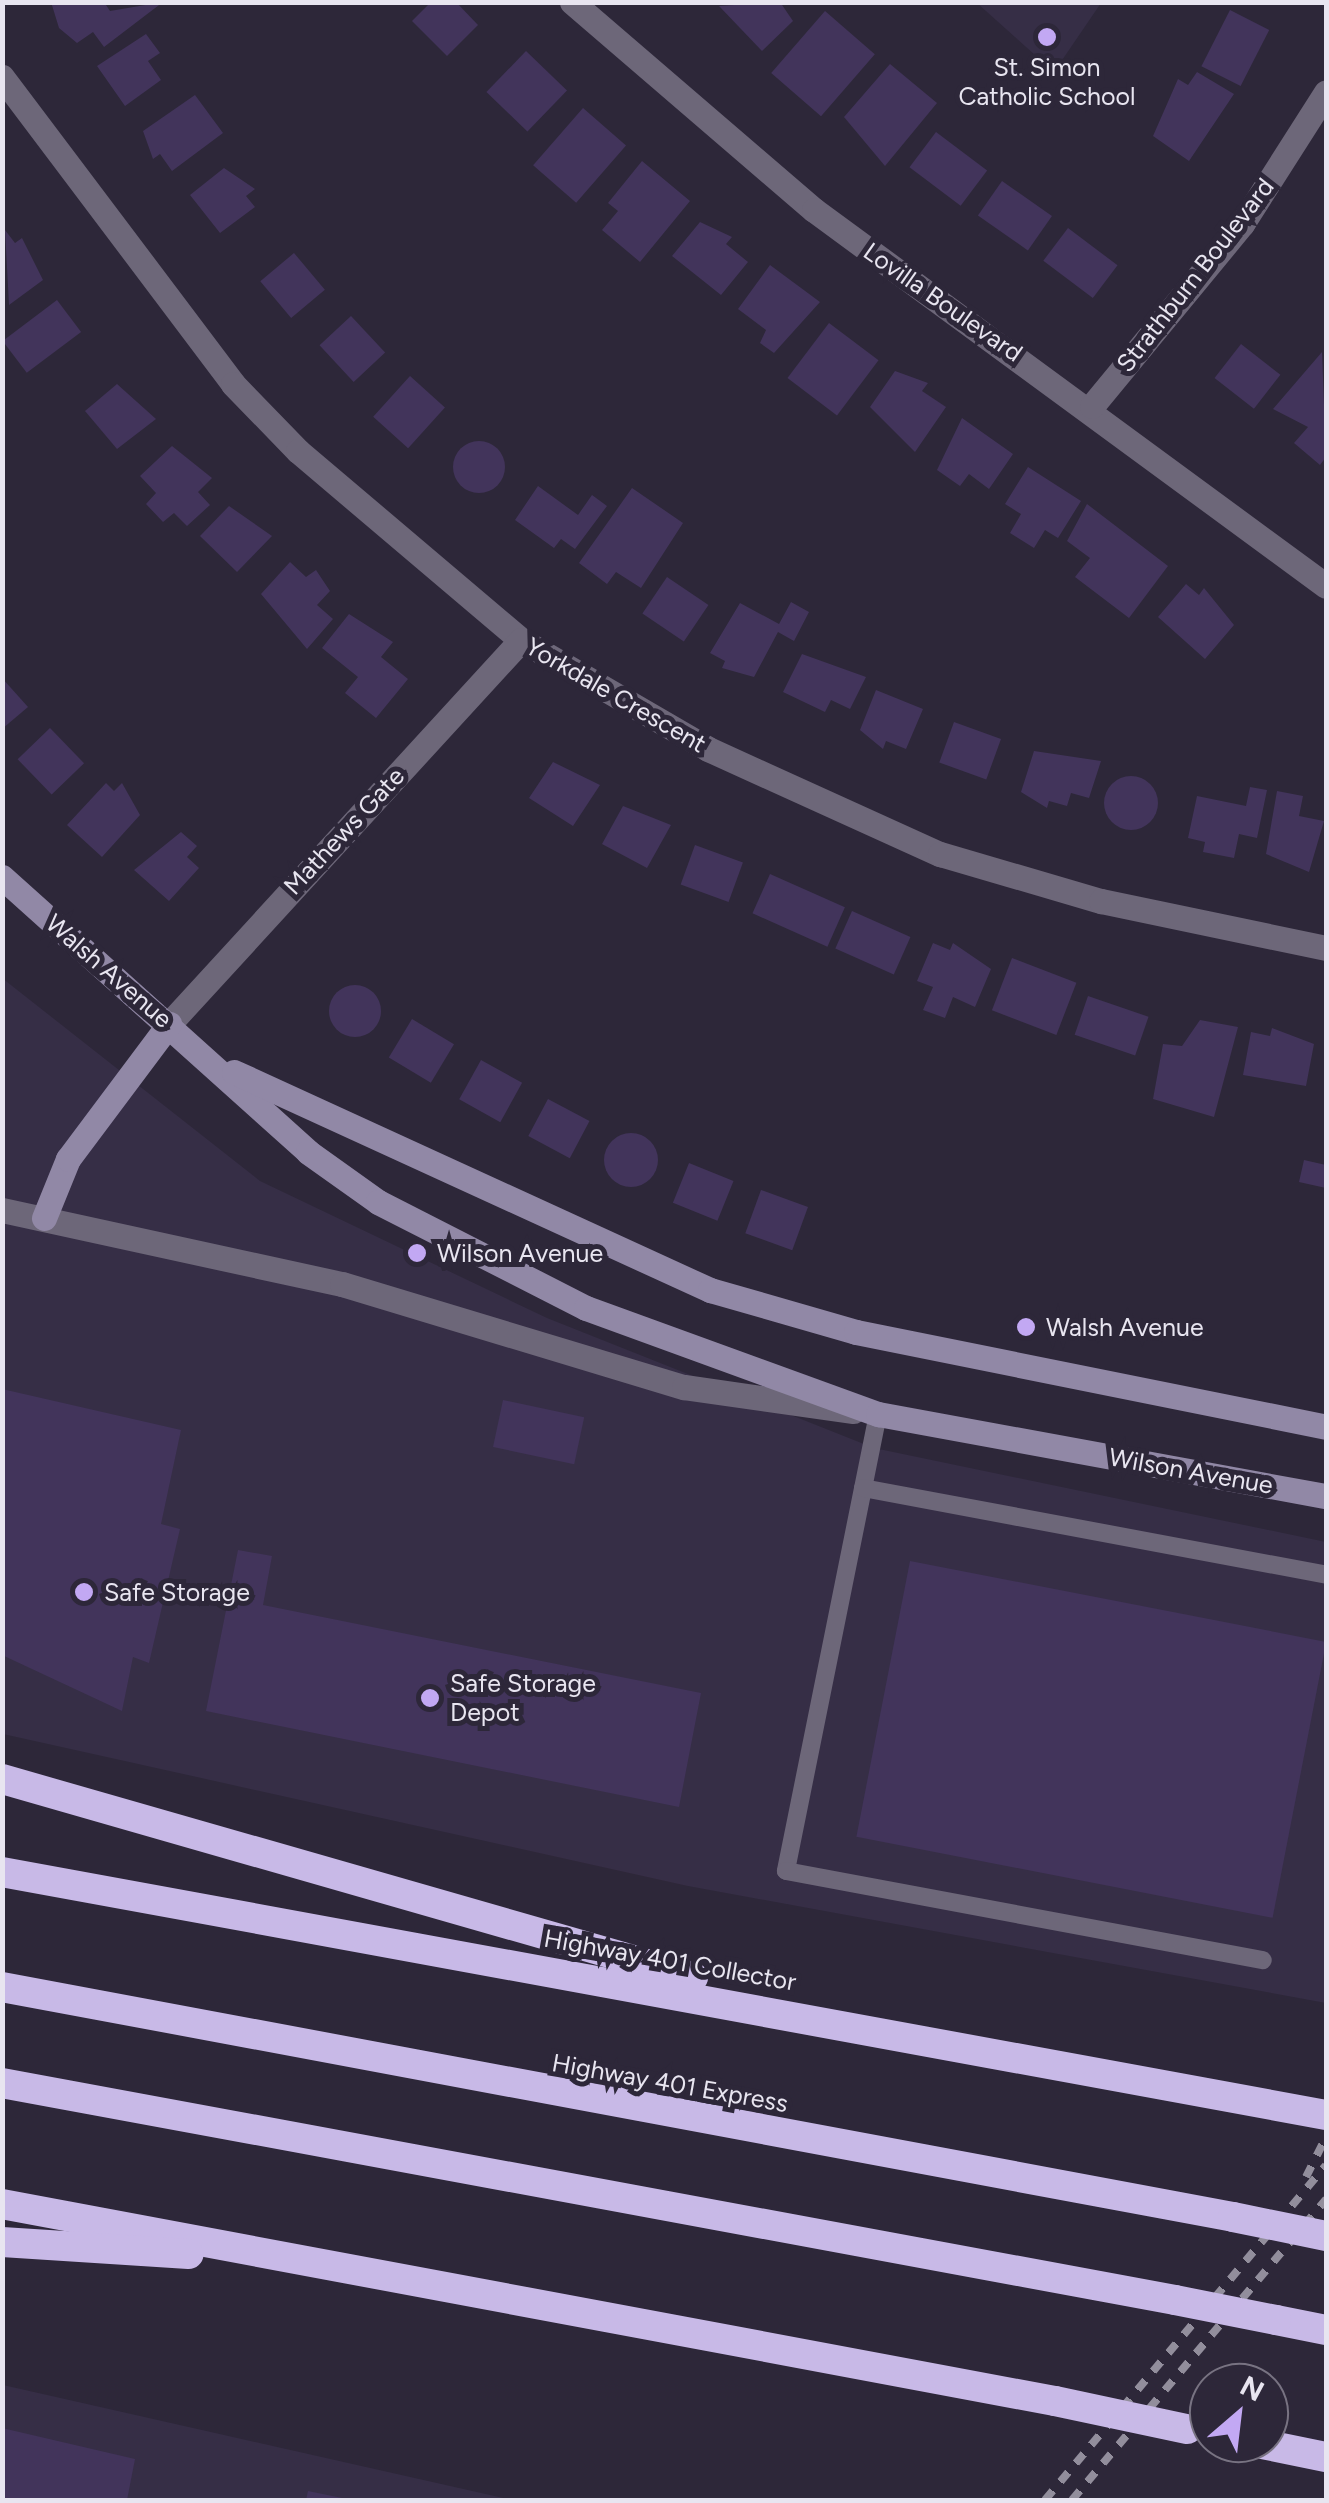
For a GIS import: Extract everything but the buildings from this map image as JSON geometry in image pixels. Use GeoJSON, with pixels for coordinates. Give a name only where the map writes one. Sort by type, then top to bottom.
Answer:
{"type":"FeatureCollection","features":[{"type":"Feature","properties":{"kind":"highway"},"geometry":{"type":"LineString","coordinates":[[2,1779],[865,2025]]}},
{"type":"Feature","properties":{"kind":"highway","name":"Highway 401 Collector"},"geometry":{"type":"LineString","coordinates":[[2,1872],[865,2025],[1317,2114]]}},
{"type":"Feature","properties":{"kind":"highway","name":"Highway 401 Express"},"geometry":{"type":"LineString","coordinates":[[2,1987],[1326,2236]]}},
{"type":"Feature","properties":{"kind":"highway"},"geometry":{"type":"LineString","coordinates":[[2,2083],[1326,2330]]}},
{"type":"Feature","properties":{"kind":"highway"},"geometry":{"type":"LineString","coordinates":[[2,2204],[336,2264],[1189,2429]]}},
{"type":"Feature","properties":{"kind":"highway"},"geometry":{"type":"LineString","coordinates":[[2,2242],[336,2264]]}},
{"type":"Feature","properties":{"kind":"highway"},"geometry":{"type":"LineString","coordinates":[[1289,2449],[1326,2457]]}},
{"type":"Feature","properties":{"kind":"main road","name":"Walsh Avenue"},"geometry":{"type":"LineString","coordinates":[[2,877],[378,1202],[586,1308],[878,1414]]}},
{"type":"Feature","properties":{"kind":"main road"},"geometry":{"type":"LineString","coordinates":[[44,1218],[68,1160],[169,1024]]}},
{"type":"Feature","properties":{"kind":"main road","name":"Walsh Avenue"},"geometry":{"type":"LineString","coordinates":[[216,1064],[710,1290],[856,1332],[1326,1428]]}},
{"type":"Feature","properties":{"kind":"main road","name":"Wilson Avenue"},"geometry":{"type":"LineString","coordinates":[[878,1414],[1326,1496]]}},
{"type":"Feature","properties":{"kind":"street","name":"Lovilla Boulevard"},"geometry":{"type":"LineString","coordinates":[[572,2],[814,210],[1092,406],[1326,586]]}},
{"type":"Feature","properties":{"kind":"street","name":"Yorkdale Crescent"},"geometry":{"type":"LineString","coordinates":[[2,77],[233,384],[521,640],[708,750],[940,854],[1101,902],[1326,948]]}},
{"type":"Feature","properties":{"kind":"street","name":"Strathburn Boulevard"},"geometry":{"type":"LineString","coordinates":[[1092,406],[1242,224],[1326,92]]}},
{"type":"Feature","properties":{"kind":"street","name":"Mathews Gate"},"geometry":{"type":"LineString","coordinates":[[169,1024],[521,640]]}},
{"type":"Feature","properties":{"kind":"street","name":"Wilson Avenue"},"geometry":{"type":"LineString","coordinates":[[2,1210],[342,1284],[684,1387],[878,1414]]}},
{"type":"Feature","properties":{"kind":"lane"},"geometry":{"type":"LineString","coordinates":[[878,1414],[786,1872],[1263,1960]]}},
{"type":"Feature","properties":{"kind":"lane"},"geometry":{"type":"LineString","coordinates":[[863,1488],[1326,1575]]}},
{"type":"Feature","properties":{"kind":"shaded area","name":"St. Simon Catholic School"},"geometry":{"type":"Polygon","coordinates":[[[977,3],[1101,3],[1054,72],[977,3]]]}},
{"type":"Feature","properties":{"kind":"shaded area"},"geometry":{"type":"Polygon","coordinates":[[[2,978],[260,1181],[547,1318],[874,1448],[1326,1542],[1326,2003],[688,1886],[3,1734],[2,978]]]}},
{"type":"Feature","properties":{"kind":"shaded area"},"geometry":{"type":"Polygon","coordinates":[[[3,2385],[512,2500],[3,2500],[3,2385]]]}},
{"type":"Feature","properties":{"kind":"railway"},"geometry":{"type":"LineString","coordinates":[[1306,2177],[1326,2137]]}},
{"type":"Feature","properties":{"kind":"railway"},"geometry":{"type":"LineString","coordinates":[[1045,2500],[1326,2165]]}},
{"type":"Feature","properties":{"kind":"railway"},"geometry":{"type":"LineString","coordinates":[[1072,2500],[1326,2199]]}},
{"type":"Feature","properties":{"kind":"place","name":"St. Simon Catholic School"},"geometry":{"type":"Point","coordinates":[1047,37]}},
{"type":"Feature","properties":{"kind":"place","name":"Wilson Avenue"},"geometry":{"type":"Point","coordinates":[417,1253]}},
{"type":"Feature","properties":{"kind":"place","name":"Walsh Avenue"},"geometry":{"type":"Point","coordinates":[1026,1327]}},
{"type":"Feature","properties":{"kind":"place","name":"Safe Storage"},"geometry":{"type":"Point","coordinates":[84,1592]}},
{"type":"Feature","properties":{"kind":"place","name":"Safe Storage Depot"},"geometry":{"type":"Point","coordinates":[430,1698]}}]}
